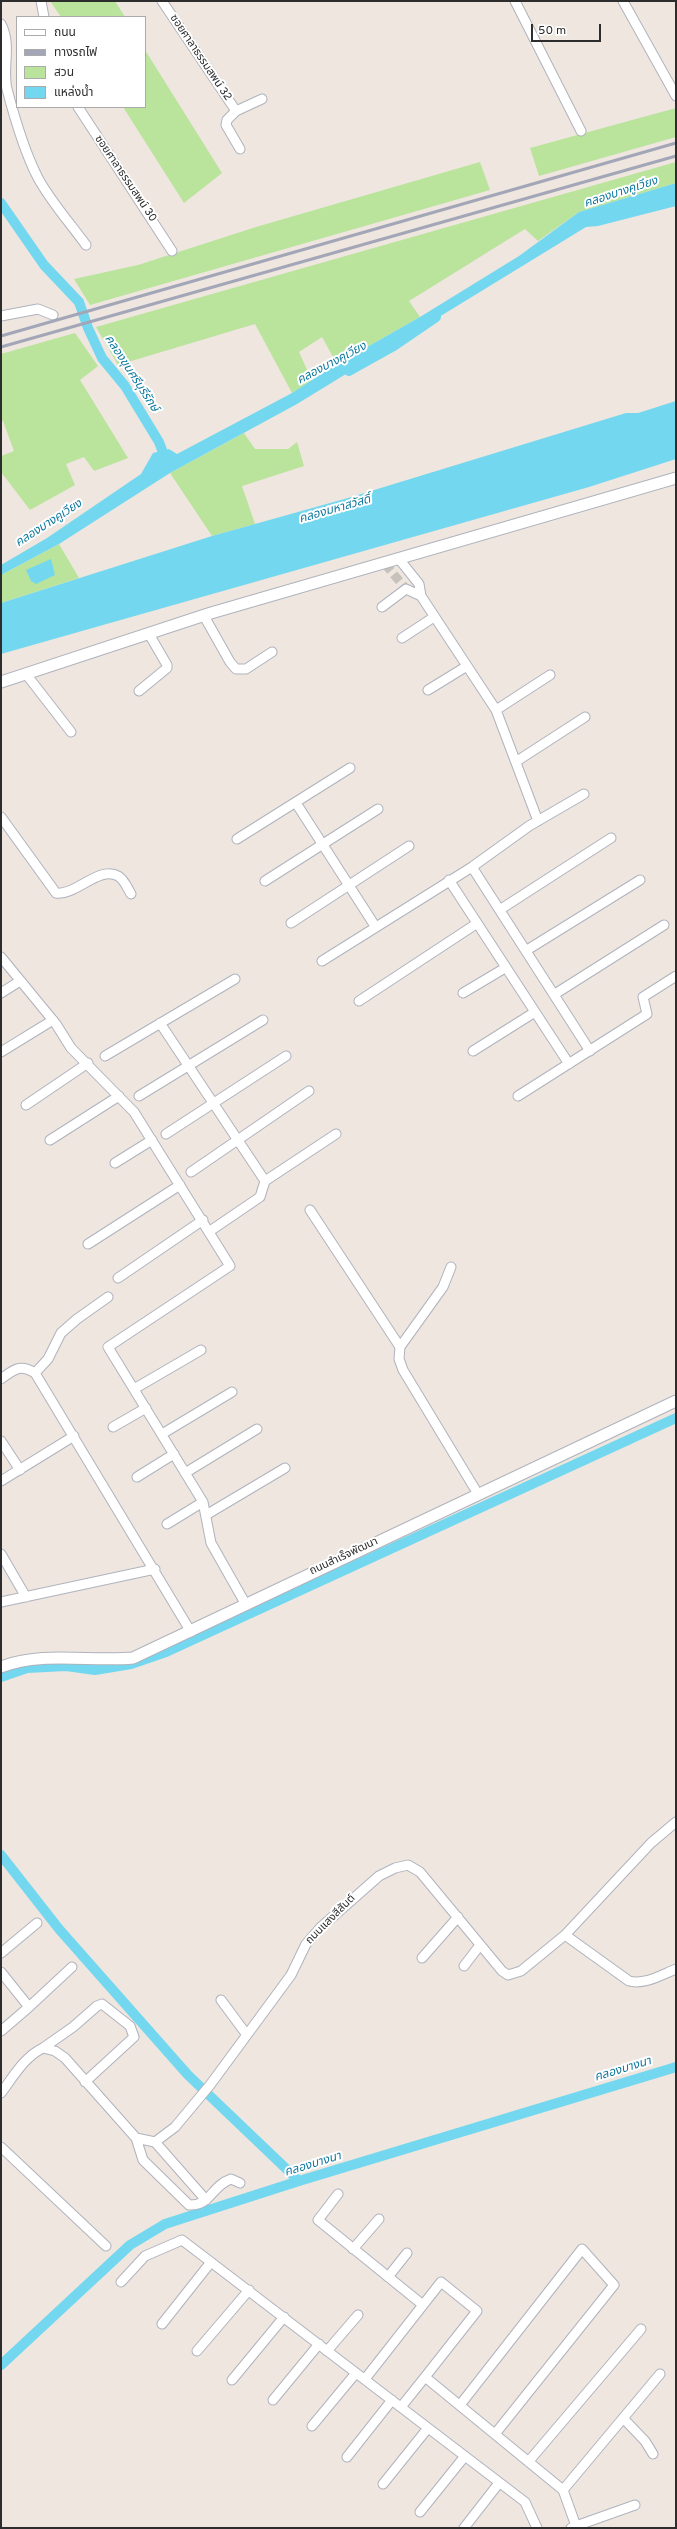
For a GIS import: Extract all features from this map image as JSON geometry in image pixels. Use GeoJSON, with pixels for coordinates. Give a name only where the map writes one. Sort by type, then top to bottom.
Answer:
{"type":"FeatureCollection","features":[{"type":"Feature","properties":{"kind":"street"},"geometry":{"type":"LineString","coordinates":[[41,1],[44,16]]}},
{"type":"Feature","properties":{"kind":"street","name":"ซอยศาลาธรรมสพน์ 32"},"geometry":{"type":"LineString","coordinates":[[162,1],[236,111],[262,99]]}},
{"type":"Feature","properties":{"kind":"street"},"geometry":{"type":"LineString","coordinates":[[516,1],[581,131]]}},
{"type":"Feature","properties":{"kind":"street"},"geometry":{"type":"LineString","coordinates":[[624,1],[676,96]]}},
{"type":"Feature","properties":{"kind":"street"},"geometry":{"type":"LineString","coordinates":[[1,24],[6,33],[7,90],[32,164],[48,193],[86,245]]}},
{"type":"Feature","properties":{"kind":"street","name":"ซอยศาลาธรรมสพน์ 30"},"geometry":{"type":"LineString","coordinates":[[79,108],[172,251]]}},
{"type":"Feature","properties":{"kind":"street"},"geometry":{"type":"LineString","coordinates":[[236,111],[227,120],[226,125],[240,149]]}},
{"type":"Feature","properties":{"kind":"street"},"geometry":{"type":"LineString","coordinates":[[1,316],[38,309],[53,315]]}},
{"type":"Feature","properties":{"kind":"street"},"geometry":{"type":"LineString","coordinates":[[1,682],[204,616],[676,478]]}},
{"type":"Feature","properties":{"kind":"street"},"geometry":{"type":"LineString","coordinates":[[399,559],[419,584],[421,596],[496,710],[517,761],[538,821]]}},
{"type":"Feature","properties":{"kind":"street"},"geometry":{"type":"LineString","coordinates":[[382,607],[406,589],[421,596]]}},
{"type":"Feature","properties":{"kind":"street"},"geometry":{"type":"LineString","coordinates":[[204,616],[230,662],[236,669],[246,669],[272,652]]}},
{"type":"Feature","properties":{"kind":"street"},"geometry":{"type":"LineString","coordinates":[[402,638],[434,617]]}},
{"type":"Feature","properties":{"kind":"street"},"geometry":{"type":"LineString","coordinates":[[139,691],[167,668],[168,665],[148,634]]}},
{"type":"Feature","properties":{"kind":"street"},"geometry":{"type":"LineString","coordinates":[[428,690],[467,666]]}},
{"type":"Feature","properties":{"kind":"street"},"geometry":{"type":"LineString","coordinates":[[26,674],[71,732]]}},
{"type":"Feature","properties":{"kind":"street"},"geometry":{"type":"LineString","coordinates":[[496,710],[550,675]]}},
{"type":"Feature","properties":{"kind":"street"},"geometry":{"type":"LineString","coordinates":[[517,761],[585,717]]}},
{"type":"Feature","properties":{"kind":"street"},"geometry":{"type":"LineString","coordinates":[[237,839],[350,768]]}},
{"type":"Feature","properties":{"kind":"street"},"geometry":{"type":"LineString","coordinates":[[322,961],[375,926],[472,867],[538,821],[584,794]]}},
{"type":"Feature","properties":{"kind":"street"},"geometry":{"type":"LineString","coordinates":[[296,803],[375,926]]}},
{"type":"Feature","properties":{"kind":"street"},"geometry":{"type":"LineString","coordinates":[[265,881],[378,809]]}},
{"type":"Feature","properties":{"kind":"street"},"geometry":{"type":"LineString","coordinates":[[1,816],[56,893],[68,892],[95,878],[114,874],[120,877],[132,894]]}},
{"type":"Feature","properties":{"kind":"street"},"geometry":{"type":"LineString","coordinates":[[501,909],[611,838]]}},
{"type":"Feature","properties":{"kind":"street"},"geometry":{"type":"LineString","coordinates":[[291,923],[350,886],[409,846]]}},
{"type":"Feature","properties":{"kind":"street"},"geometry":{"type":"LineString","coordinates":[[472,867],[501,909],[590,1051]]}},
{"type":"Feature","properties":{"kind":"street"},"geometry":{"type":"LineString","coordinates":[[450,880],[476,924],[569,1064]]}},
{"type":"Feature","properties":{"kind":"street"},"geometry":{"type":"LineString","coordinates":[[527,950],[640,880]]}},
{"type":"Feature","properties":{"kind":"street"},"geometry":{"type":"LineString","coordinates":[[359,1001],[476,924]]}},
{"type":"Feature","properties":{"kind":"street"},"geometry":{"type":"LineString","coordinates":[[555,994],[664,925]]}},
{"type":"Feature","properties":{"kind":"street"},"geometry":{"type":"LineString","coordinates":[[1,958],[53,1020],[71,1048],[88,1063],[134,1112],[210,1231],[230,1266],[108,1347],[203,1502],[211,1543],[245,1603]]}},
{"type":"Feature","properties":{"kind":"street"},"geometry":{"type":"LineString","coordinates":[[463,993],[505,968]]}},
{"type":"Feature","properties":{"kind":"street"},"geometry":{"type":"LineString","coordinates":[[518,1096],[647,1014],[643,997],[676,976]]}},
{"type":"Feature","properties":{"kind":"street"},"geometry":{"type":"LineString","coordinates":[[105,1056],[235,979]]}},
{"type":"Feature","properties":{"kind":"street"},"geometry":{"type":"LineString","coordinates":[[1,993],[20,980]]}},
{"type":"Feature","properties":{"kind":"street"},"geometry":{"type":"LineString","coordinates":[[473,1051],[535,1012]]}},
{"type":"Feature","properties":{"kind":"street"},"geometry":{"type":"LineString","coordinates":[[1,1052],[53,1020]]}},
{"type":"Feature","properties":{"kind":"street"},"geometry":{"type":"LineString","coordinates":[[139,1096],[189,1067],[262,1020]]}},
{"type":"Feature","properties":{"kind":"street"},"geometry":{"type":"LineString","coordinates":[[160,1023],[265,1181]]}},
{"type":"Feature","properties":{"kind":"street"},"geometry":{"type":"LineString","coordinates":[[166,1134],[215,1104],[286,1056]]}},
{"type":"Feature","properties":{"kind":"street"},"geometry":{"type":"LineString","coordinates":[[26,1104],[88,1063]]}},
{"type":"Feature","properties":{"kind":"street"},"geometry":{"type":"LineString","coordinates":[[191,1172],[309,1092]]}},
{"type":"Feature","properties":{"kind":"street"},"geometry":{"type":"LineString","coordinates":[[50,1140],[119,1096]]}},
{"type":"Feature","properties":{"kind":"street"},"geometry":{"type":"LineString","coordinates":[[210,1231],[260,1197],[265,1181],[336,1134]]}},
{"type":"Feature","properties":{"kind":"street"},"geometry":{"type":"LineString","coordinates":[[115,1163],[152,1140]]}},
{"type":"Feature","properties":{"kind":"street"},"geometry":{"type":"LineString","coordinates":[[88,1244],[180,1184]]}},
{"type":"Feature","properties":{"kind":"street"},"geometry":{"type":"LineString","coordinates":[[310,1210],[400,1347]]}},
{"type":"Feature","properties":{"kind":"street"},"geometry":{"type":"LineString","coordinates":[[118,1278],[203,1220]]}},
{"type":"Feature","properties":{"kind":"street"},"geometry":{"type":"LineString","coordinates":[[451,1267],[443,1287],[400,1347],[399,1359],[403,1370],[478,1494]]}},
{"type":"Feature","properties":{"kind":"street"},"geometry":{"type":"LineString","coordinates":[[35,1373],[48,1360],[61,1333],[77,1318],[108,1297]]}},
{"type":"Feature","properties":{"kind":"street"},"geometry":{"type":"LineString","coordinates":[[134,1389],[201,1350]]}},
{"type":"Feature","properties":{"kind":"street"},"geometry":{"type":"LineString","coordinates":[[1,1379],[17,1367],[25,1367],[35,1373],[155,1569],[191,1632]]}},
{"type":"Feature","properties":{"kind":"street"},"geometry":{"type":"LineString","coordinates":[[162,1434],[232,1392]]}},
{"type":"Feature","properties":{"kind":"street","name":"ถนนสำเร็จพัฒนา"},"geometry":{"type":"LineString","coordinates":[[1,1668],[29,1661],[50,1659],[133,1658],[191,1632],[245,1603],[676,1401]]}},
{"type":"Feature","properties":{"kind":"street"},"geometry":{"type":"LineString","coordinates":[[113,1427],[146,1408]]}},
{"type":"Feature","properties":{"kind":"street"},"geometry":{"type":"LineString","coordinates":[[185,1473],[257,1429]]}},
{"type":"Feature","properties":{"kind":"street"},"geometry":{"type":"LineString","coordinates":[[1,1482],[74,1436]]}},
{"type":"Feature","properties":{"kind":"street"},"geometry":{"type":"LineString","coordinates":[[1,1441],[20,1470]]}},
{"type":"Feature","properties":{"kind":"street"},"geometry":{"type":"LineString","coordinates":[[137,1477],[174,1454]]}},
{"type":"Feature","properties":{"kind":"street"},"geometry":{"type":"LineString","coordinates":[[206,1515],[285,1468]]}},
{"type":"Feature","properties":{"kind":"street"},"geometry":{"type":"LineString","coordinates":[[167,1524],[203,1502]]}},
{"type":"Feature","properties":{"kind":"street"},"geometry":{"type":"LineString","coordinates":[[1,1554],[26,1597]]}},
{"type":"Feature","properties":{"kind":"street"},"geometry":{"type":"LineString","coordinates":[[1,1602],[155,1569]]}},
{"type":"Feature","properties":{"kind":"street","name":"ถนนแสงสีสันต์"},"geometry":{"type":"LineString","coordinates":[[155,2142],[175,2127],[195,2101],[210,2085],[291,1975],[306,1944],[320,1928],[379,1876],[395,1868],[408,1865],[420,1872],[502,1971],[508,1974],[514,1974],[528,1966],[565,1935],[651,1842],[676,1822]]}},
{"type":"Feature","properties":{"kind":"street"},"geometry":{"type":"LineString","coordinates":[[422,1958],[458,1917]]}},
{"type":"Feature","properties":{"kind":"street"},"geometry":{"type":"LineString","coordinates":[[1,1953],[37,1923]]}},
{"type":"Feature","properties":{"kind":"street"},"geometry":{"type":"LineString","coordinates":[[565,1935],[629,1981],[637,1983],[646,1981],[676,1969]]}},
{"type":"Feature","properties":{"kind":"street"},"geometry":{"type":"LineString","coordinates":[[464,1966],[480,1945]]}},
{"type":"Feature","properties":{"kind":"street"},"geometry":{"type":"LineString","coordinates":[[1,2032],[72,1967]]}},
{"type":"Feature","properties":{"kind":"street"},"geometry":{"type":"LineString","coordinates":[[1,1972],[29,2007]]}},
{"type":"Feature","properties":{"kind":"street"},"geometry":{"type":"LineString","coordinates":[[222,2000],[247,2035]]}},
{"type":"Feature","properties":{"kind":"street"},"geometry":{"type":"LineString","coordinates":[[1,2093],[27,2059],[73,2027],[97,2006],[102,2004],[130,2026],[134,2037],[84,2082]]}},
{"type":"Feature","properties":{"kind":"street"},"geometry":{"type":"LineString","coordinates":[[43,2048],[55,2051],[65,2058],[84,2082],[136,2138],[143,2160],[188,2205],[195,2205],[206,2200],[219,2184],[231,2179],[240,2183]]}},
{"type":"Feature","properties":{"kind":"street"},"geometry":{"type":"LineString","coordinates":[[136,2138],[155,2142],[206,2200]]}},
{"type":"Feature","properties":{"kind":"street"},"geometry":{"type":"LineString","coordinates":[[1,2147],[106,2246]]}},
{"type":"Feature","properties":{"kind":"street"},"geometry":{"type":"LineString","coordinates":[[338,2194],[318,2220],[423,2305]]}},
{"type":"Feature","properties":{"kind":"street"},"geometry":{"type":"LineString","coordinates":[[353,2249],[379,2219]]}},
{"type":"Feature","properties":{"kind":"street"},"geometry":{"type":"LineString","coordinates":[[121,2282],[145,2256],[182,2240],[525,2502],[538,2528]]}},
{"type":"Feature","properties":{"kind":"street"},"geometry":{"type":"LineString","coordinates":[[460,2405],[582,2249],[614,2286],[495,2434]]}},
{"type":"Feature","properties":{"kind":"street"},"geometry":{"type":"LineString","coordinates":[[388,2277],[407,2253]]}},
{"type":"Feature","properties":{"kind":"street"},"geometry":{"type":"LineString","coordinates":[[162,2324],[211,2262]]}},
{"type":"Feature","properties":{"kind":"street"},"geometry":{"type":"LineString","coordinates":[[365,2380],[441,2282],[477,2311],[401,2407]]}},
{"type":"Feature","properties":{"kind":"street"},"geometry":{"type":"LineString","coordinates":[[197,2351],[249,2290]]}},
{"type":"Feature","properties":{"kind":"street"},"geometry":{"type":"LineString","coordinates":[[327,2351],[358,2315]]}},
{"type":"Feature","properties":{"kind":"street"},"geometry":{"type":"LineString","coordinates":[[232,2380],[284,2317]]}},
{"type":"Feature","properties":{"kind":"street"},"geometry":{"type":"LineString","coordinates":[[529,2462],[641,2329]]}},
{"type":"Feature","properties":{"kind":"street"},"geometry":{"type":"LineString","coordinates":[[273,2400],[319,2344]]}},
{"type":"Feature","properties":{"kind":"street"},"geometry":{"type":"LineString","coordinates":[[312,2426],[356,2373]]}},
{"type":"Feature","properties":{"kind":"street"},"geometry":{"type":"LineString","coordinates":[[563,2490],[660,2374]]}},
{"type":"Feature","properties":{"kind":"street"},"geometry":{"type":"LineString","coordinates":[[425,2377],[563,2490],[573,2527],[635,2505]]}},
{"type":"Feature","properties":{"kind":"street"},"geometry":{"type":"LineString","coordinates":[[347,2457],[392,2400]]}},
{"type":"Feature","properties":{"kind":"street"},"geometry":{"type":"LineString","coordinates":[[623,2418],[645,2441],[653,2454]]}},
{"type":"Feature","properties":{"kind":"street"},"geometry":{"type":"LineString","coordinates":[[383,2484],[428,2428]]}},
{"type":"Feature","properties":{"kind":"street"},"geometry":{"type":"LineString","coordinates":[[420,2512],[465,2456]]}},
{"type":"Feature","properties":{"kind":"street"},"geometry":{"type":"LineString","coordinates":[[464,2528],[499,2482]]}},
{"type":"Feature","properties":{"kind":"green space"},"geometry":{"type":"Polygon","coordinates":[[[50,1],[115,1],[124,16],[60,16],[50,1]]]}},
{"type":"Feature","properties":{"kind":"green space"},"geometry":{"type":"Polygon","coordinates":[[[146,52],[222,173],[184,203],[124,108],[146,108],[146,52]]]}},
{"type":"Feature","properties":{"kind":"green space"},"geometry":{"type":"Polygon","coordinates":[[[676,108],[676,137],[539,176],[530,148],[676,108]]]}},
{"type":"Feature","properties":{"kind":"green space"},"geometry":{"type":"Polygon","coordinates":[[[480,162],[490,190],[90,305],[74,279],[138,265],[256,227],[480,162]]]}},
{"type":"Feature","properties":{"kind":"green space"},"geometry":{"type":"Polygon","coordinates":[[[676,162],[676,183],[579,212],[538,241],[525,229],[409,301],[420,317],[337,364],[322,337],[299,352],[312,381],[292,393],[255,324],[118,365],[96,327],[676,162]]]}},
{"type":"Feature","properties":{"kind":"green space"},"geometry":{"type":"Polygon","coordinates":[[[75,333],[98,366],[80,380],[128,458],[94,471],[84,457],[66,464],[75,485],[30,510],[1,472],[1,456],[14,451],[3,421],[1,421],[1,354],[75,333]]]}},
{"type":"Feature","properties":{"kind":"green space"},"geometry":{"type":"Polygon","coordinates":[[[244,433],[255,449],[288,449],[297,442],[304,466],[242,486],[255,524],[212,536],[170,473],[244,433]]]}},
{"type":"Feature","properties":{"kind":"green space"},"geometry":{"type":"Polygon","coordinates":[[[59,544],[79,578],[1,603],[1,575],[59,544]]]}},
{"type":"Feature","properties":{"kind":"water"},"geometry":{"type":"Polygon","coordinates":[[[676,183],[676,206],[598,226],[586,227],[297,404],[170,473],[59,544],[1,575],[1,565],[47,538],[141,474],[153,453],[169,449],[177,454],[292,393],[337,364],[420,317],[519,256],[579,212],[676,183]]]}},
{"type":"Feature","properties":{"kind":"water","name":"คลองมหาสวัสดิ์"},"geometry":{"type":"Polygon","coordinates":[[[676,401],[676,459],[589,487],[1,654],[1,603],[212,536],[348,498],[626,413],[638,413],[676,401]]]}},
{"type":"Feature","properties":{"kind":"water"},"geometry":{"type":"Polygon","coordinates":[[[51,559],[55,575],[36,584],[31,581],[26,570],[51,559]]]}},
{"type":"Feature","properties":{"kind":"waterway","name":"คลองขุนศรีบุรีรักษ์"},"geometry":{"type":"LineString","coordinates":[[1,203],[44,265],[79,302],[88,328],[102,358],[125,386],[159,442],[167,463]]}},
{"type":"Feature","properties":{"kind":"waterway","name":"คลองบางคูเวียง"},"geometry":{"type":"LineString","coordinates":[[349,371],[392,347],[436,317]]}},
{"type":"Feature","properties":{"kind":"waterway"},"geometry":{"type":"LineString","coordinates":[[1,1677],[27,1668],[66,1666],[95,1670],[131,1664],[166,1652],[676,1418]]}},
{"type":"Feature","properties":{"kind":"waterway"},"geometry":{"type":"LineString","coordinates":[[1,1855],[59,1929],[188,2075],[299,2181]]}},
{"type":"Feature","properties":{"kind":"waterway","name":"คลองบางนา"},"geometry":{"type":"LineString","coordinates":[[1,2365],[130,2245],[165,2224],[299,2181],[676,2067]]}},
{"type":"Feature","properties":{"kind":"tunnel"},"geometry":{"type":"LineString","coordinates":[[385,564],[406,589]]}},
{"type":"Feature","properties":{"kind":"railway"},"geometry":{"type":"LineString","coordinates":[[1,336],[676,143]]}},
{"type":"Feature","properties":{"kind":"railway"},"geometry":{"type":"LineString","coordinates":[[1,347],[676,156]]}}]}
